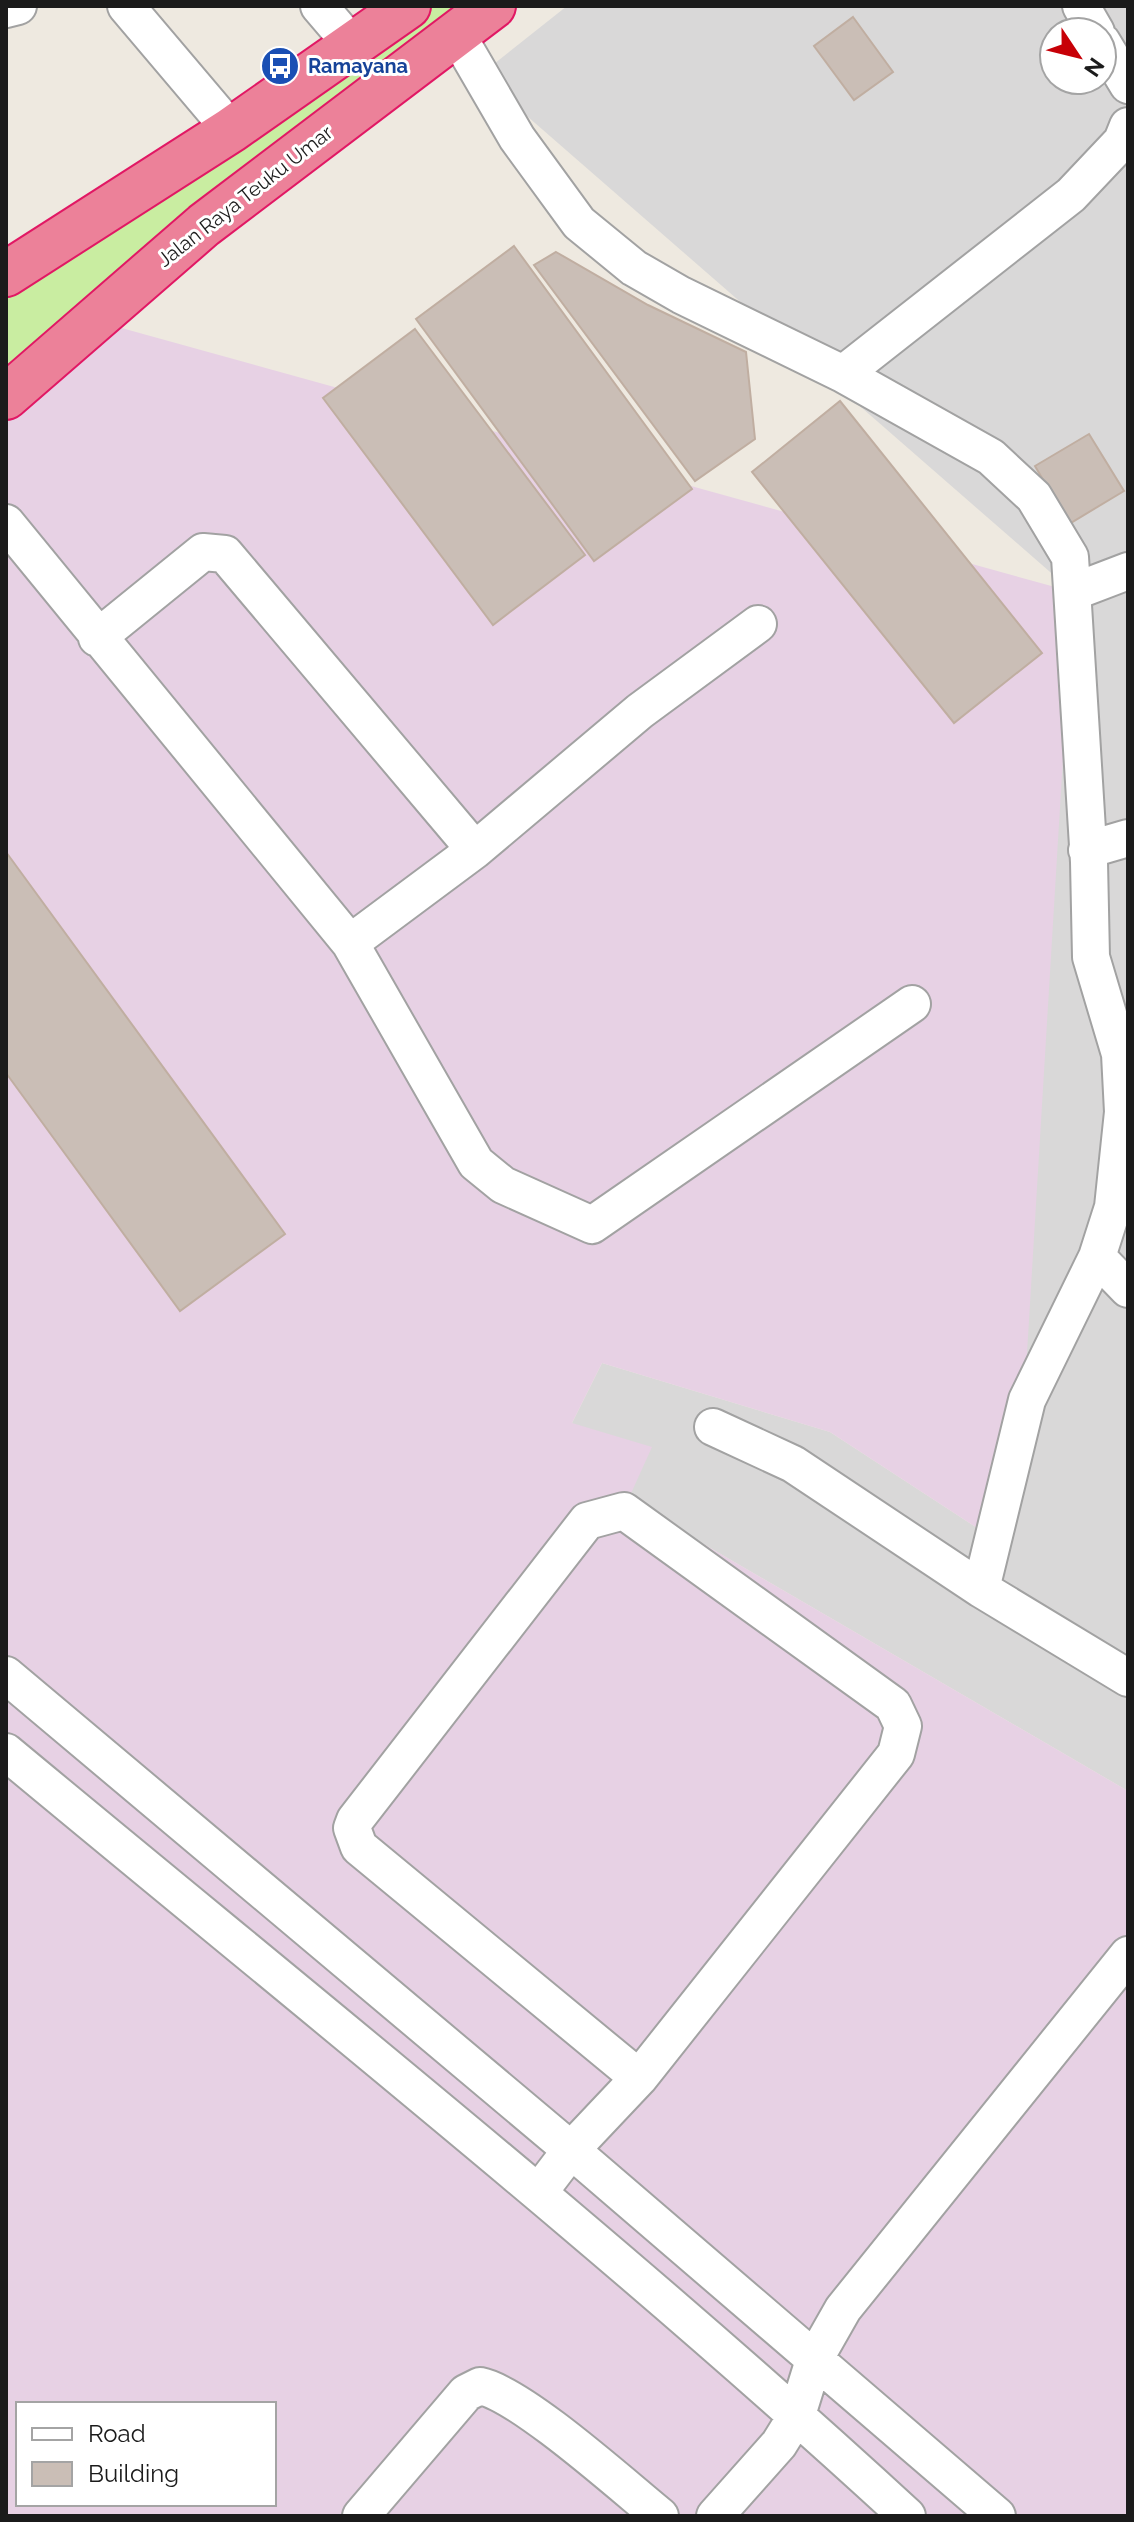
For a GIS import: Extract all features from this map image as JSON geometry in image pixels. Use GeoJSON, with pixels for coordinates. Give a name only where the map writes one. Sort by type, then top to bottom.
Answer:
{"type":"FeatureCollection","features":[{"type":"Feature","properties":{"kind":"highway"},"geometry":{"type":"LineString","coordinates":[[6,274],[231,130],[354,47],[408,6]]}},
{"type":"Feature","properties":{"kind":"highway","name":"Jalan Raya Teuku Umar"},"geometry":{"type":"LineString","coordinates":[[6,397],[204,225],[493,6]]}},
{"type":"Feature","properties":{"kind":"street"},"geometry":{"type":"LineString","coordinates":[[6,9],[18,6]]}},
{"type":"Feature","properties":{"kind":"street"},"geometry":{"type":"LineString","coordinates":[[126,6],[231,130]]}},
{"type":"Feature","properties":{"kind":"street"},"geometry":{"type":"LineString","coordinates":[[319,6],[354,47]]}},
{"type":"Feature","properties":{"kind":"street"},"geometry":{"type":"LineString","coordinates":[[456,33],[517,138],[579,223],[634,268],[843,374],[991,457],[1034,497],[1070,557],[1091,957],[1120,1054],[1125,1082],[1123,1112],[1113,1207],[1097,1257],[1027,1400],[981,1589]]}},
{"type":"Feature","properties":{"kind":"street"},"geometry":{"type":"LineString","coordinates":[[843,374],[1071,195],[1122,141],[1128,126]]}},
{"type":"Feature","properties":{"kind":"street"},"geometry":{"type":"LineString","coordinates":[[6,523],[97,638],[350,943],[476,1163],[503,1185],[592,1225],[912,1004]]}},
{"type":"Feature","properties":{"kind":"street"},"geometry":{"type":"LineString","coordinates":[[97,638],[203,552],[225,554],[475,850]]}},
{"type":"Feature","properties":{"kind":"street"},"geometry":{"type":"LineString","coordinates":[[1073,592],[1128,571]]}},
{"type":"Feature","properties":{"kind":"street"},"geometry":{"type":"LineString","coordinates":[[350,943],[475,850],[640,711],[758,624]]}},
{"type":"Feature","properties":{"kind":"street"},"geometry":{"type":"LineString","coordinates":[[1087,850],[1128,838]]}},
{"type":"Feature","properties":{"kind":"street"},"geometry":{"type":"LineString","coordinates":[[1097,1257],[1128,1289]]}},
{"type":"Feature","properties":{"kind":"street"},"geometry":{"type":"LineString","coordinates":[[713,1427],[793,1464],[981,1589],[1128,1678]]}},
{"type":"Feature","properties":{"kind":"street"},"geometry":{"type":"LineString","coordinates":[[539,2192],[571,2150],[639,2078],[896,1754],[903,1726],[893,1705],[624,1511],[610,1512],[587,1521],[355,1820],[352,1828],[359,1847],[639,2078]]}},
{"type":"Feature","properties":{"kind":"street"},"geometry":{"type":"LineString","coordinates":[[6,1675],[571,2150],[997,2516]]}},
{"type":"Feature","properties":{"kind":"street"},"geometry":{"type":"LineString","coordinates":[[6,1752],[539,2192],[797,2415],[907,2516]]}},
{"type":"Feature","properties":{"kind":"street"},"geometry":{"type":"LineString","coordinates":[[229,1937],[261,1889]]}},
{"type":"Feature","properties":{"kind":"street"},"geometry":{"type":"LineString","coordinates":[[715,2516],[779,2444],[797,2415],[814,2360],[843,2309],[1128,1955]]}},
{"type":"Feature","properties":{"kind":"street"},"geometry":{"type":"LineString","coordinates":[[361,2516],[466,2393],[480,2386],[495,2391],[551,2428],[660,2516]]}},
{"type":"Feature","properties":{"kind":"shaded area"},"geometry":{"type":"Polygon","coordinates":[[[567,6],[1128,6],[1128,1791],[628,1500],[572,1423],[602,1363],[830,1432],[991,1537],[1073,592],[480,75],[567,6]]]}},
{"type":"Feature","properties":{"kind":"shaded area"},"geometry":{"type":"Polygon","coordinates":[[[6,296],[1073,592],[1022,1436],[991,1537],[830,1432],[602,1363],[572,1423],[652,1447],[628,1500],[1128,1791],[1128,2516],[6,2516],[6,296]]]}},
{"type":"Feature","properties":{"kind":"green space"},"geometry":{"type":"Polygon","coordinates":[[[408,6],[493,6],[6,397],[6,274],[408,6]]]}},
{"type":"Feature","properties":{"kind":"building"},"geometry":{"type":"Polygon","coordinates":[[[853,17],[893,72],[854,100],[814,46],[853,17]]]}},
{"type":"Feature","properties":{"kind":"building"},"geometry":{"type":"Polygon","coordinates":[[[514,246],[692,489],[594,561],[416,319],[514,246]]]}},
{"type":"Feature","properties":{"kind":"building"},"geometry":{"type":"Polygon","coordinates":[[[556,252],[648,305],[746,352],[755,439],[695,481],[534,265],[556,252]]]}},
{"type":"Feature","properties":{"kind":"building"},"geometry":{"type":"Polygon","coordinates":[[[415,329],[585,555],[493,625],[323,398],[415,329]]]}},
{"type":"Feature","properties":{"kind":"building"},"geometry":{"type":"Polygon","coordinates":[[[840,401],[1042,653],[954,723],[752,472],[840,401]]]}},
{"type":"Feature","properties":{"kind":"building"},"geometry":{"type":"Polygon","coordinates":[[[1089,434],[1124,491],[1069,524],[1035,466],[1089,434]]]}},
{"type":"Feature","properties":{"kind":"building"},"geometry":{"type":"Polygon","coordinates":[[[6,852],[285,1234],[180,1311],[6,1073],[6,852]]]}},
{"type":"Feature","properties":{"kind":"place","name":"Ramayana"},"geometry":{"type":"Point","coordinates":[280,66]}}]}
